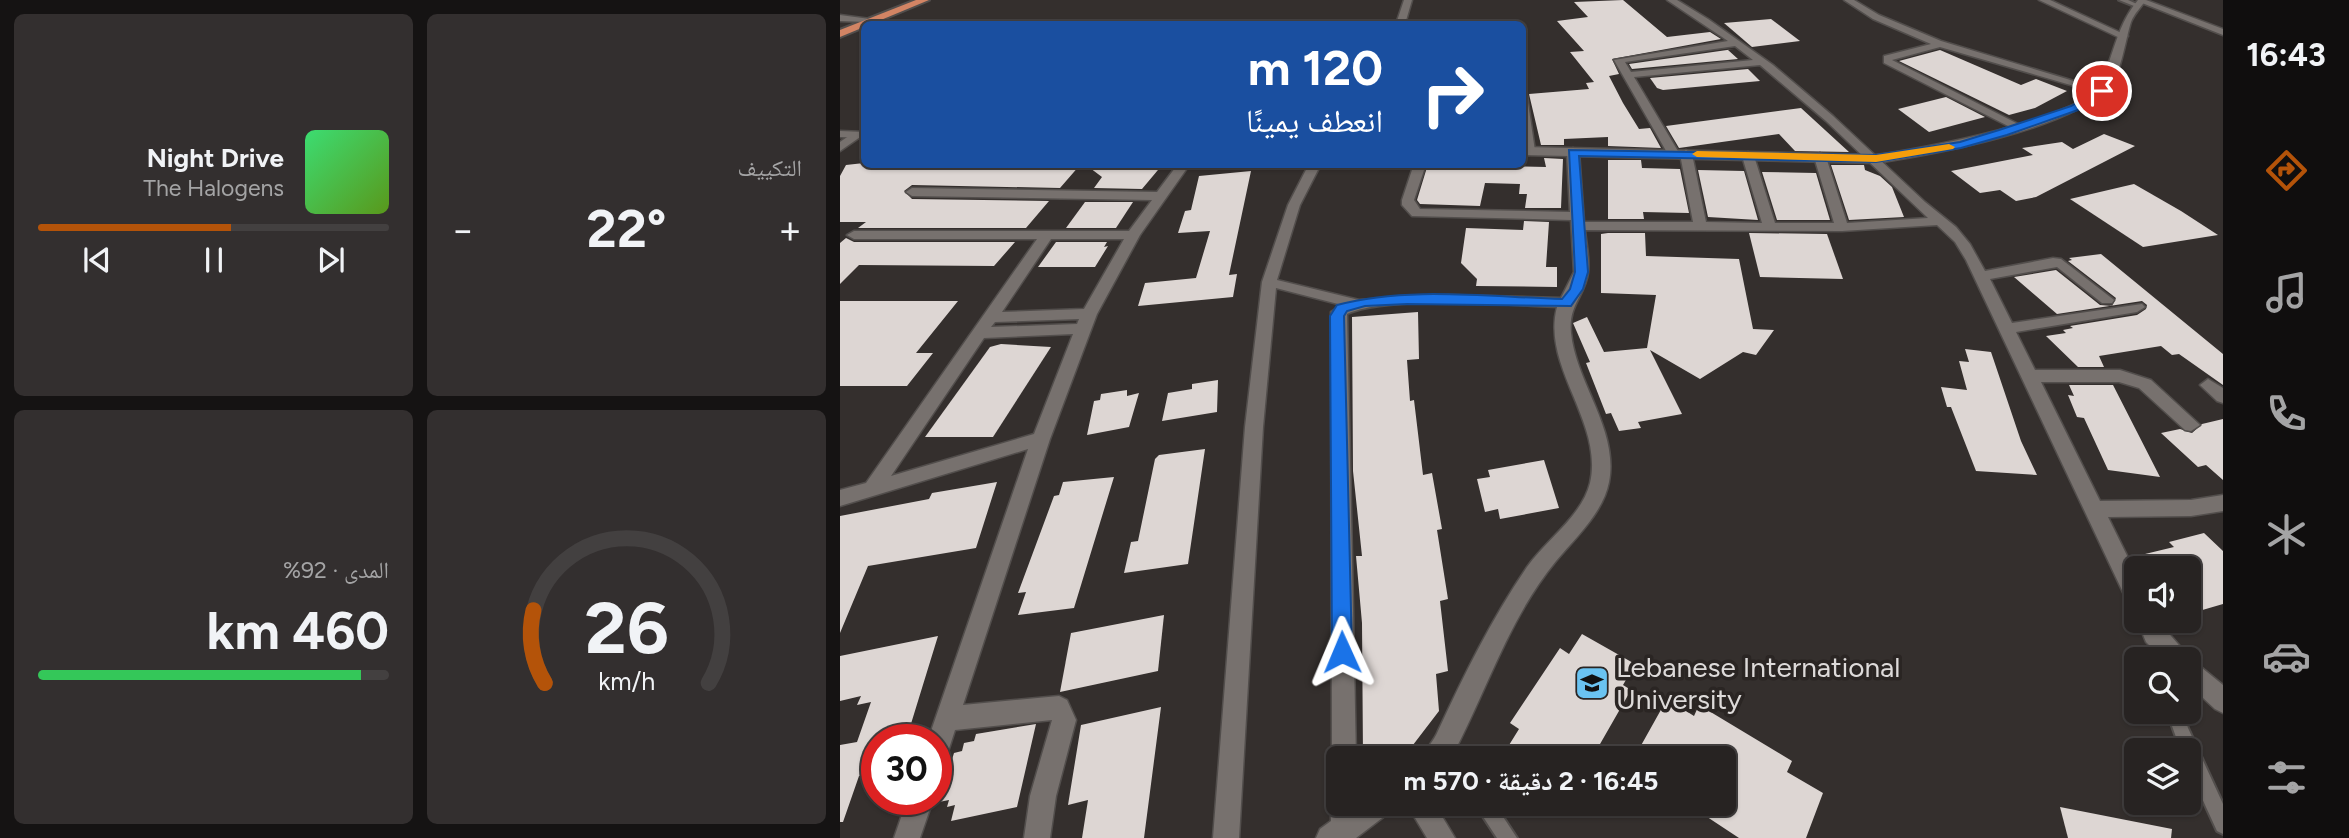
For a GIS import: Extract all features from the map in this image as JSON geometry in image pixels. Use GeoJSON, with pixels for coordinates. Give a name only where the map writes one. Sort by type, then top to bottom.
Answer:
{"type":"FeatureCollection","features":[{"type":"Feature","properties":{"kind":"highway"},"geometry":{"type":"LineString","coordinates":[[868,21],[913,0]]}},
{"type":"Feature","properties":{"kind":"highway"},"geometry":{"type":"LineString","coordinates":[[869,21],[924,0]]}},
{"type":"Feature","properties":{"kind":"highway"},"geometry":{"type":"LineString","coordinates":[[840,31],[861,24]]}},
{"type":"Feature","properties":{"kind":"street"},"geometry":{"type":"LineString","coordinates":[[1401,21],[1408,0]]}},
{"type":"Feature","properties":{"kind":"street"},"geometry":{"type":"LineString","coordinates":[[1671,0],[1761,61],[1876,159],[1938,221],[1958,236],[1981,276],[2124,570]]}},
{"type":"Feature","properties":{"kind":"street"},"geometry":{"type":"LineString","coordinates":[[1849,0],[1880,19],[1942,44],[2102,91]]}},
{"type":"Feature","properties":{"kind":"street"},"geometry":{"type":"LineString","coordinates":[[2043,0],[2123,36]]}},
{"type":"Feature","properties":{"kind":"street"},"geometry":{"type":"LineString","coordinates":[[1526,151],[1876,159],[1961,145],[2074,108],[2102,91],[2107,85],[2123,36],[2139,2],[2223,32]]}},
{"type":"Feature","properties":{"kind":"street"},"geometry":{"type":"LineString","coordinates":[[840,18],[861,22]]}},
{"type":"Feature","properties":{"kind":"street"},"geometry":{"type":"LineString","coordinates":[[1700,226],[1679,154],[1619,60],[1628,56],[1736,43]]}},
{"type":"Feature","properties":{"kind":"street"},"geometry":{"type":"LineString","coordinates":[[1942,44],[1887,58],[1887,61],[2018,127]]}},
{"type":"Feature","properties":{"kind":"street"},"geometry":{"type":"LineString","coordinates":[[1627,75],[1761,61]]}},
{"type":"Feature","properties":{"kind":"street"},"geometry":{"type":"LineString","coordinates":[[840,134],[861,135]]}},
{"type":"Feature","properties":{"kind":"street"},"geometry":{"type":"LineString","coordinates":[[840,147],[861,135]]}},
{"type":"Feature","properties":{"kind":"street"},"geometry":{"type":"LineString","coordinates":[[1445,746],[1477,672],[1535,573],[1559,540],[1585,514],[1598,492],[1602,457],[1562,329],[1566,303],[1576,289],[1581,272],[1573,152]]}},
{"type":"Feature","properties":{"kind":"street"},"geometry":{"type":"LineString","coordinates":[[1748,156],[1769,224]]}},
{"type":"Feature","properties":{"kind":"street"},"geometry":{"type":"LineString","coordinates":[[1820,158],[1842,227]]}},
{"type":"Feature","properties":{"kind":"street"},"geometry":{"type":"LineString","coordinates":[[945,724],[1041,439],[1086,322],[1133,235],[1181,168]]}},
{"type":"Feature","properties":{"kind":"street"},"geometry":{"type":"LineString","coordinates":[[1226,838],[1254,427],[1269,282],[1294,205],[1313,168]]}},
{"type":"Feature","properties":{"kind":"street"},"geometry":{"type":"LineString","coordinates":[[1419,168],[1408,200],[1408,205],[1417,213],[1700,226],[1769,224],[1842,227],[1938,221]]}},
{"type":"Feature","properties":{"kind":"street"},"geometry":{"type":"LineString","coordinates":[[912,192],[1163,196]]}},
{"type":"Feature","properties":{"kind":"street"},"geometry":{"type":"LineString","coordinates":[[855,235],[1133,235]]}},
{"type":"Feature","properties":{"kind":"street"},"geometry":{"type":"LineString","coordinates":[[873,487],[1046,236]]}},
{"type":"Feature","properties":{"kind":"street"},"geometry":{"type":"LineString","coordinates":[[1981,276],[2053,261],[2061,263],[2107,300]]}},
{"type":"Feature","properties":{"kind":"street"},"geometry":{"type":"LineString","coordinates":[[1269,282],[1353,303],[1407,300],[1566,303]]}},
{"type":"Feature","properties":{"kind":"street"},"geometry":{"type":"LineString","coordinates":[[1344,746],[1337,316],[1342,308],[1353,303]]}},
{"type":"Feature","properties":{"kind":"street"},"geometry":{"type":"LineString","coordinates":[[2006,329],[2137,307]]}},
{"type":"Feature","properties":{"kind":"street"},"geometry":{"type":"LineString","coordinates":[[990,317],[1086,322]]}},
{"type":"Feature","properties":{"kind":"street"},"geometry":{"type":"LineString","coordinates":[[980,333],[1086,322]]}},
{"type":"Feature","properties":{"kind":"street"},"geometry":{"type":"LineString","coordinates":[[2028,376],[2120,376],[2145,384],[2191,425]]}},
{"type":"Feature","properties":{"kind":"street"},"geometry":{"type":"LineString","coordinates":[[2208,384],[2223,397]]}},
{"type":"Feature","properties":{"kind":"street"},"geometry":{"type":"LineString","coordinates":[[840,498],[1041,439]]}},
{"type":"Feature","properties":{"kind":"street"},"geometry":{"type":"LineString","coordinates":[[2095,509],[2191,508],[2223,503]]}},
{"type":"Feature","properties":{"kind":"street"},"geometry":{"type":"LineString","coordinates":[[2156,633],[2168,647]]}},
{"type":"Feature","properties":{"kind":"street"},"geometry":{"type":"LineString","coordinates":[[2201,680],[2223,701]]}},
{"type":"Feature","properties":{"kind":"street"},"geometry":{"type":"LineString","coordinates":[[947,719],[1059,708],[1064,720],[1050,765],[1037,838]]}},
{"type":"Feature","properties":{"kind":"street"},"geometry":{"type":"LineString","coordinates":[[907,838],[915,815]]}},
{"type":"Feature","properties":{"kind":"street"},"geometry":{"type":"LineString","coordinates":[[1340,826],[1358,816]]}},
{"type":"Feature","properties":{"kind":"street"},"geometry":{"type":"LineString","coordinates":[[1428,816],[1442,838]]}},
{"type":"Feature","properties":{"kind":"lane"},"geometry":{"type":"LineString","coordinates":[[2122,0],[2139,2]]}},
{"type":"Feature","properties":{"kind":"lane"},"geometry":{"type":"LineString","coordinates":[[2178,724],[2223,825]]}},
{"type":"Feature","properties":{"kind":"lane"},"geometry":{"type":"LineString","coordinates":[[1492,816],[1508,838]]}},
{"type":"Feature","properties":{"kind":"building"},"geometry":{"type":"Polygon","coordinates":[[[1623,0],[1667,37],[1710,32],[1721,39],[1612,59],[1619,74],[1609,76],[1623,103],[1639,129],[1650,128],[1661,148],[1608,146],[1608,137],[1564,139],[1564,145],[1541,145],[1529,94],[1589,89],[1586,83],[1594,82],[1570,52],[1584,51],[1557,21],[1588,17],[1574,2],[1623,0]]]}},
{"type":"Feature","properties":{"kind":"building"},"geometry":{"type":"Polygon","coordinates":[[[1771,19],[1800,41],[1752,47],[1724,23],[1771,19]]]}},
{"type":"Feature","properties":{"kind":"building"},"geometry":{"type":"Polygon","coordinates":[[[1734,49],[1728,50],[1738,59],[1632,69],[1629,64],[1734,49]]]}},
{"type":"Feature","properties":{"kind":"building"},"geometry":{"type":"Polygon","coordinates":[[[1940,50],[2021,85],[2036,79],[2067,91],[2035,108],[2009,115],[1899,61],[1940,50]]]}},
{"type":"Feature","properties":{"kind":"building"},"geometry":{"type":"Polygon","coordinates":[[[1748,69],[1760,81],[1663,90],[1657,88],[1650,78],[1748,69]]]}},
{"type":"Feature","properties":{"kind":"building"},"geometry":{"type":"Polygon","coordinates":[[[1946,97],[1985,117],[1929,132],[1898,109],[1946,97]]]}},
{"type":"Feature","properties":{"kind":"building"},"geometry":{"type":"Polygon","coordinates":[[[1801,108],[1849,152],[1795,151],[1779,134],[1679,148],[1666,126],[1801,108]]]}},
{"type":"Feature","properties":{"kind":"building"},"geometry":{"type":"Polygon","coordinates":[[[2104,134],[2135,146],[2036,197],[2016,201],[2000,190],[1980,193],[1951,171],[2033,155],[2022,148],[2062,142],[2073,149],[2104,134]]]}},
{"type":"Feature","properties":{"kind":"building"},"geometry":{"type":"Polygon","coordinates":[[[1544,158],[1563,159],[1561,208],[1525,208],[1527,194],[1519,194],[1520,184],[1485,183],[1480,206],[1420,204],[1417,200],[1427,168],[1546,167],[1544,158]]]}},
{"type":"Feature","properties":{"kind":"building"},"geometry":{"type":"Polygon","coordinates":[[[1608,160],[1641,160],[1642,168],[1680,169],[1689,213],[1643,212],[1644,219],[1608,219],[1608,160]]]}},
{"type":"Feature","properties":{"kind":"building"},"geometry":{"type":"Polygon","coordinates":[[[861,163],[861,168],[1077,168],[1060,188],[912,185],[904,191],[912,199],[1049,201],[1026,228],[858,228],[866,222],[840,222],[840,176],[846,165],[861,163]]]}},
{"type":"Feature","properties":{"kind":"building"},"geometry":{"type":"Polygon","coordinates":[[[1831,165],[1864,165],[1865,170],[1880,176],[1892,187],[1904,217],[1849,220],[1831,165]]]}},
{"type":"Feature","properties":{"kind":"building"},"geometry":{"type":"Polygon","coordinates":[[[1090,168],[1160,168],[1142,189],[1094,188],[1102,177],[1090,168]]]}},
{"type":"Feature","properties":{"kind":"building"},"geometry":{"type":"Polygon","coordinates":[[[1698,170],[1744,171],[1758,220],[1708,217],[1698,170]]]}},
{"type":"Feature","properties":{"kind":"building"},"geometry":{"type":"Polygon","coordinates":[[[1251,171],[1229,275],[1237,274],[1233,297],[1138,306],[1145,283],[1196,278],[1210,231],[1178,233],[1185,211],[1191,210],[1199,176],[1251,171]]]}},
{"type":"Feature","properties":{"kind":"building"},"geometry":{"type":"Polygon","coordinates":[[[1762,172],[1816,173],[1830,220],[1777,220],[1762,172]]]}},
{"type":"Feature","properties":{"kind":"building"},"geometry":{"type":"Polygon","coordinates":[[[2134,184],[2218,235],[2143,247],[2070,199],[2134,184]]]}},
{"type":"Feature","properties":{"kind":"building"},"geometry":{"type":"Polygon","coordinates":[[[1085,202],[1133,202],[1116,228],[1066,228],[1085,202]]]}},
{"type":"Feature","properties":{"kind":"building"},"geometry":{"type":"Polygon","coordinates":[[[1524,221],[1549,222],[1546,267],[1557,267],[1557,287],[1476,286],[1477,279],[1461,263],[1466,228],[1523,230],[1524,221]]]}},
{"type":"Feature","properties":{"kind":"building"},"geometry":{"type":"Polygon","coordinates":[[[1645,233],[1646,256],[1739,259],[1753,329],[1774,330],[1756,355],[1743,352],[1700,379],[1650,350],[1682,414],[1638,422],[1641,428],[1619,431],[1611,413],[1606,414],[1586,363],[1590,362],[1573,323],[1587,317],[1604,352],[1647,348],[1656,295],[1601,293],[1601,234],[1645,233]]]}},
{"type":"Feature","properties":{"kind":"building"},"geometry":{"type":"Polygon","coordinates":[[[1749,233],[1827,234],[1843,279],[1760,277],[1749,233]]]}},
{"type":"Feature","properties":{"kind":"building"},"geometry":{"type":"Polygon","coordinates":[[[846,238],[854,242],[1015,242],[994,266],[859,265],[840,284],[840,243],[846,238]]]}},
{"type":"Feature","properties":{"kind":"building"},"geometry":{"type":"Polygon","coordinates":[[[1056,242],[1107,242],[1104,247],[1108,246],[1095,267],[1038,267],[1056,242]]]}},
{"type":"Feature","properties":{"kind":"building"},"geometry":{"type":"Polygon","coordinates":[[[2101,254],[2223,354],[2223,385],[2179,354],[2172,355],[2161,346],[2099,356],[2104,367],[2078,367],[2046,336],[2066,333],[2063,330],[2073,328],[2070,326],[2137,315],[2146,309],[2147,305],[2142,301],[2112,306],[2116,298],[2068,261],[2072,260],[2069,258],[2101,254]]]}},
{"type":"Feature","properties":{"kind":"building"},"geometry":{"type":"Polygon","coordinates":[[[2056,270],[2100,305],[2110,306],[2057,314],[2014,277],[2056,270]]]}},
{"type":"Feature","properties":{"kind":"building"},"geometry":{"type":"Polygon","coordinates":[[[840,301],[958,301],[916,353],[933,353],[907,386],[840,386],[840,301]]]}},
{"type":"Feature","properties":{"kind":"building"},"geometry":{"type":"Polygon","coordinates":[[[1418,312],[1419,359],[1407,360],[1410,401],[1414,400],[1423,475],[1432,473],[1442,529],[1437,530],[1448,599],[1440,601],[1448,671],[1436,674],[1439,711],[1412,746],[1363,746],[1362,623],[1356,556],[1362,556],[1353,471],[1352,317],[1418,312]]]}},
{"type":"Feature","properties":{"kind":"building"},"geometry":{"type":"Polygon","coordinates":[[[1001,344],[1051,347],[993,437],[925,437],[990,347],[1001,344]]]}},
{"type":"Feature","properties":{"kind":"building"},"geometry":{"type":"Polygon","coordinates":[[[1965,349],[1991,352],[2021,441],[2037,475],[1976,471],[1951,407],[1947,407],[1941,387],[1967,390],[1959,361],[1969,362],[1965,349]]]}},
{"type":"Feature","properties":{"kind":"building"},"geometry":{"type":"Polygon","coordinates":[[[1218,380],[1217,412],[1162,421],[1168,393],[1192,389],[1192,384],[1218,380]]]}},
{"type":"Feature","properties":{"kind":"building"},"geometry":{"type":"Polygon","coordinates":[[[2069,385],[2113,385],[2160,477],[2108,470],[2084,418],[2077,417],[2068,395],[2074,396],[2069,385]]]}},
{"type":"Feature","properties":{"kind":"building"},"geometry":{"type":"Polygon","coordinates":[[[1127,390],[1127,396],[1139,393],[1129,427],[1087,435],[1094,401],[1100,400],[1101,394],[1127,390]]]}},
{"type":"Feature","properties":{"kind":"building"},"geometry":{"type":"Polygon","coordinates":[[[2223,419],[2223,480],[2206,465],[2198,467],[2161,433],[2180,429],[2192,433],[2202,424],[2223,419]]]}},
{"type":"Feature","properties":{"kind":"building"},"geometry":{"type":"Polygon","coordinates":[[[1205,449],[1188,564],[1124,573],[1131,542],[1138,541],[1155,459],[1159,455],[1205,449]]]}},
{"type":"Feature","properties":{"kind":"building"},"geometry":{"type":"Polygon","coordinates":[[[1544,460],[1559,508],[1500,519],[1498,509],[1485,512],[1477,479],[1490,477],[1488,470],[1544,460]]]}},
{"type":"Feature","properties":{"kind":"building"},"geometry":{"type":"Polygon","coordinates":[[[1114,477],[1074,608],[1018,615],[1026,592],[1018,593],[1054,496],[1059,495],[1063,482],[1114,477]]]}},
{"type":"Feature","properties":{"kind":"building"},"geometry":{"type":"Polygon","coordinates":[[[997,482],[976,548],[868,566],[840,633],[840,516],[929,499],[932,493],[997,482]]]}},
{"type":"Feature","properties":{"kind":"building"},"geometry":{"type":"Polygon","coordinates":[[[2204,533],[2223,551],[2223,604],[2201,610],[2201,556],[2145,554],[2174,547],[2169,542],[2204,533]]]}},
{"type":"Feature","properties":{"kind":"building"},"geometry":{"type":"Polygon","coordinates":[[[1164,615],[1158,671],[1060,692],[1071,633],[1164,615]]]}},
{"type":"Feature","properties":{"kind":"building"},"geometry":{"type":"Polygon","coordinates":[[[1582,634],[1635,664],[1623,685],[1631,690],[1599,746],[1508,746],[1519,729],[1510,723],[1560,648],[1569,654],[1582,634]]]}},
{"type":"Feature","properties":{"kind":"building"},"geometry":{"type":"Polygon","coordinates":[[[938,636],[911,724],[863,724],[871,702],[857,705],[861,696],[840,701],[840,656],[938,636]]]}},
{"type":"Feature","properties":{"kind":"building"},"geometry":{"type":"Polygon","coordinates":[[[1667,699],[1694,716],[1699,705],[1792,761],[1787,772],[1823,793],[1806,838],[1739,838],[1706,816],[1736,816],[1736,746],[1641,746],[1667,699]]]}},
{"type":"Feature","properties":{"kind":"building"},"geometry":{"type":"Polygon","coordinates":[[[1161,707],[1144,838],[1082,838],[1088,800],[1068,805],[1081,725],[1161,707]]]}},
{"type":"Feature","properties":{"kind":"building"},"geometry":{"type":"Polygon","coordinates":[[[1036,724],[1017,807],[951,821],[955,805],[952,806],[952,760],[954,753],[962,751],[964,743],[974,741],[976,734],[1036,724]]]}},
{"type":"Feature","properties":{"kind":"building"},"geometry":{"type":"Polygon","coordinates":[[[861,731],[861,776],[843,822],[840,822],[840,745],[857,742],[861,731]]]}},
{"type":"Feature","properties":{"kind":"building"},"geometry":{"type":"Polygon","coordinates":[[[2060,807],[2172,829],[2171,838],[2068,838],[2060,807]]]}},
{"type":"Feature","properties":{"kind":"slow traffic"},"geometry":{"type":"LineString","coordinates":[[1697,154],[1876,159],[1949,147]]}},
{"type":"Feature","properties":{"kind":"place","name":"Lebanese International University"},"geometry":{"type":"Point","coordinates":[1592,683]}},
{"type":"Feature","properties":{"kind":"route"},"geometry":{"type":"LineString","coordinates":[[1342,652],[1337,316],[1342,308],[1365,302],[1407,300],[1566,303],[1576,289],[1581,272],[1573,152],[1876,159],[1961,145],[2074,108],[2102,91]]}}]}
